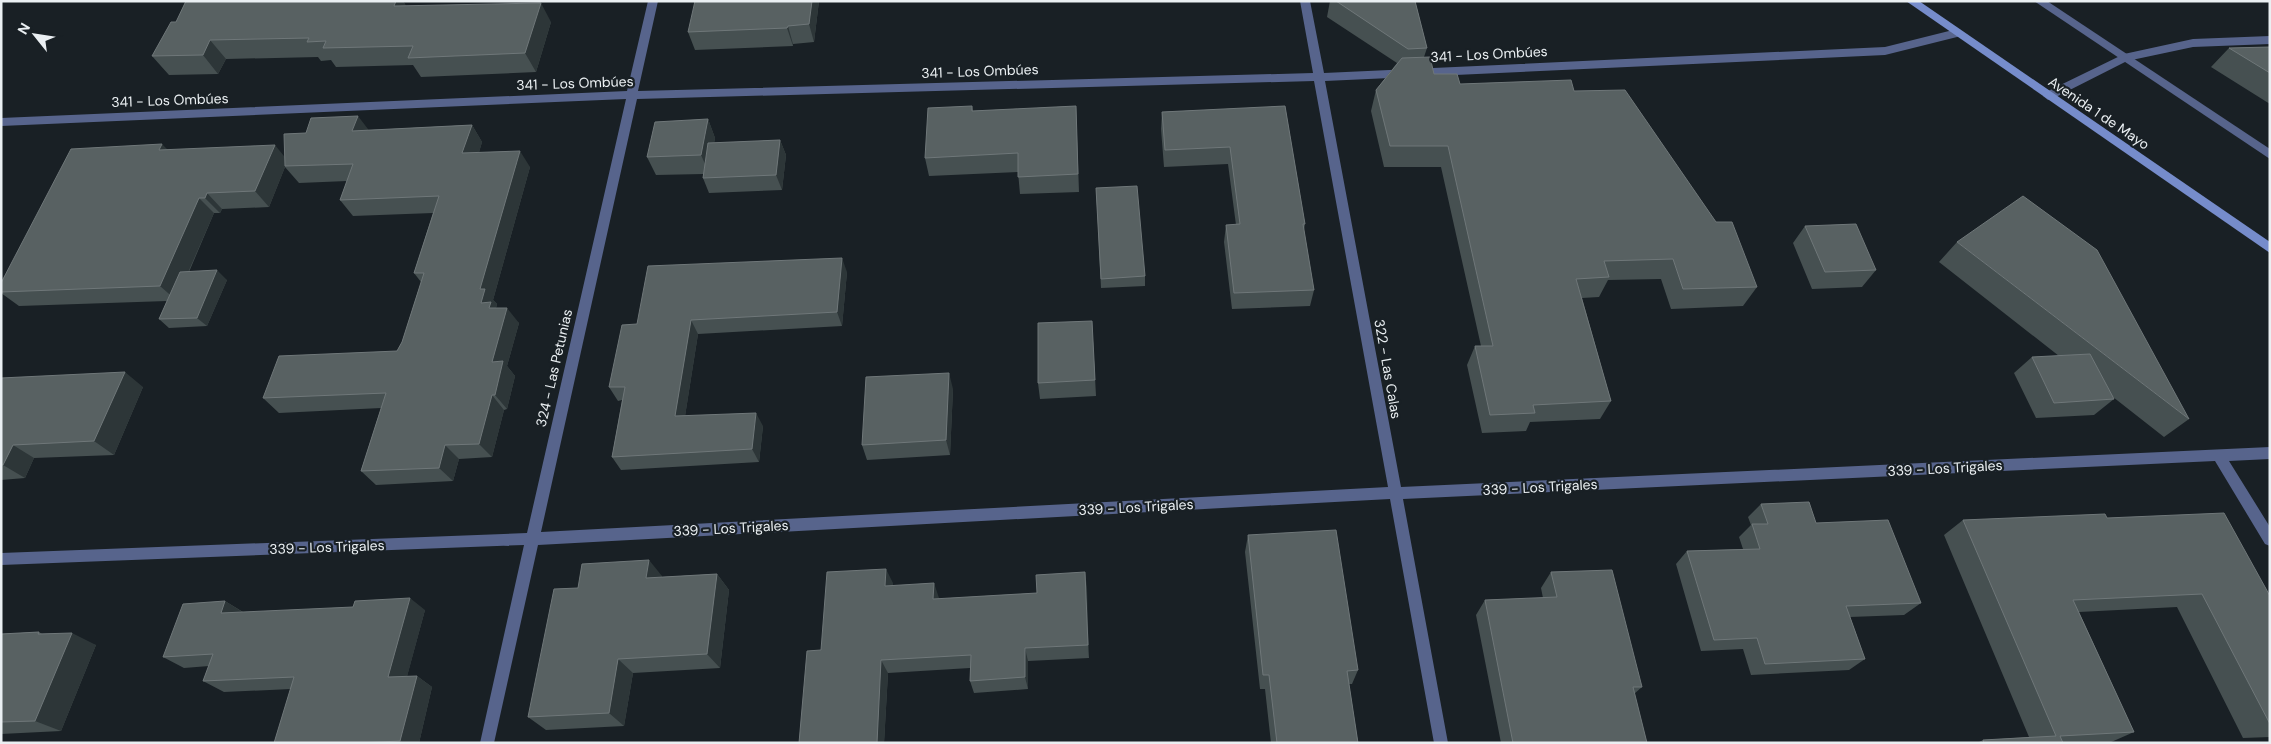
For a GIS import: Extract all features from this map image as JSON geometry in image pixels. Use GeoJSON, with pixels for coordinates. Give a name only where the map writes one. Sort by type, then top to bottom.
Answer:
{"type":"FeatureCollection","features":[{"type":"Feature","properties":{"kind":"main road","name":"Avenida 1 de Mayo"},"geometry":{"type":"LineString","coordinates":[[1911,1],[2270,248]]}},
{"type":"Feature","properties":{"kind":"street","name":"324 - Las Petunias"},"geometry":{"type":"LineString","coordinates":[[487,743],[531,539],[653,1]]}},
{"type":"Feature","properties":{"kind":"street","name":"322 - Las Calas"},"geometry":{"type":"LineString","coordinates":[[1305,1],[1441,743]]}},
{"type":"Feature","properties":{"kind":"street"},"geometry":{"type":"LineString","coordinates":[[2039,1],[2270,155]]}},
{"type":"Feature","properties":{"kind":"street","name":"341 - Los Ombúes"},"geometry":{"type":"LineString","coordinates":[[1,122],[632,95],[1319,77],[1885,51],[1957,33]]}},
{"type":"Feature","properties":{"kind":"street"},"geometry":{"type":"LineString","coordinates":[[2048,96],[2124,58],[2193,43],[2270,40]]}},
{"type":"Feature","properties":{"kind":"street","name":"339 - Los Trigales"},"geometry":{"type":"LineString","coordinates":[[1,559],[531,539],[1396,494],[2219,456],[2270,452]]}},
{"type":"Feature","properties":{"kind":"street"},"geometry":{"type":"LineString","coordinates":[[2219,456],[2270,540]]}},
{"type":"Feature","properties":{"kind":"building"},"geometry":{"type":"Polygon","coordinates":[[[186,1],[396,1],[394,6],[541,3],[525,53],[408,58],[413,46],[323,48],[326,41],[307,42],[309,38],[210,40],[203,55],[152,56],[171,22],[176,22],[186,1]]]}},
{"type":"Feature","properties":{"kind":"building"},"geometry":{"type":"Polygon","coordinates":[[[695,1],[812,1],[809,24],[788,26],[787,28],[688,32],[695,1]]]}},
{"type":"Feature","properties":{"kind":"building"},"geometry":{"type":"Polygon","coordinates":[[[1336,1],[1415,1],[1427,48],[1408,49],[1336,1]]]}},
{"type":"Feature","properties":{"kind":"building"},"geometry":{"type":"Polygon","coordinates":[[[2270,47],[2270,73],[2229,48],[2270,47]]]}},
{"type":"Feature","properties":{"kind":"building"},"geometry":{"type":"Polygon","coordinates":[[[1430,57],[1434,74],[1457,74],[1460,84],[1571,80],[1574,91],[1625,90],[1716,222],[1732,222],[1757,287],[1683,289],[1673,259],[1604,261],[1609,277],[1576,279],[1611,401],[1533,405],[1535,413],[1490,415],[1475,346],[1493,346],[1448,146],[1390,146],[1376,90],[1402,58],[1430,57]]]}},
{"type":"Feature","properties":{"kind":"building"},"geometry":{"type":"Polygon","coordinates":[[[972,106],[972,111],[1076,106],[1078,174],[1018,177],[1018,153],[925,158],[928,108],[972,106]]]}},
{"type":"Feature","properties":{"kind":"building"},"geometry":{"type":"Polygon","coordinates":[[[1285,106],[1314,290],[1234,293],[1226,225],[1240,224],[1230,147],[1165,150],[1162,112],[1285,106]]]}},
{"type":"Feature","properties":{"kind":"building"},"geometry":{"type":"Polygon","coordinates":[[[358,116],[352,131],[472,125],[462,153],[520,151],[480,289],[485,289],[481,303],[491,302],[489,308],[507,308],[492,362],[503,361],[495,395],[492,395],[479,444],[445,445],[439,468],[361,471],[386,393],[263,398],[279,356],[397,351],[402,342],[424,273],[414,273],[439,196],[340,200],[353,164],[285,166],[284,134],[306,133],[311,118],[358,116]]]}},
{"type":"Feature","properties":{"kind":"building"},"geometry":{"type":"Polygon","coordinates":[[[708,119],[701,155],[647,157],[655,122],[708,119]]]}},
{"type":"Feature","properties":{"kind":"building"},"geometry":{"type":"Polygon","coordinates":[[[780,140],[776,175],[703,178],[708,143],[780,140]]]}},
{"type":"Feature","properties":{"kind":"building"},"geometry":{"type":"Polygon","coordinates":[[[162,144],[159,150],[275,145],[255,191],[207,193],[205,198],[199,198],[160,286],[1,292],[1,283],[71,149],[162,144]]]}},
{"type":"Feature","properties":{"kind":"building"},"geometry":{"type":"Polygon","coordinates":[[[1137,186],[1145,276],[1101,279],[1096,188],[1137,186]]]}},
{"type":"Feature","properties":{"kind":"building"},"geometry":{"type":"Polygon","coordinates":[[[2023,196],[2097,250],[2189,419],[1957,242],[2023,196]]]}},
{"type":"Feature","properties":{"kind":"building"},"geometry":{"type":"Polygon","coordinates":[[[1856,224],[1876,270],[1825,272],[1805,226],[1856,224]]]}},
{"type":"Feature","properties":{"kind":"building"},"geometry":{"type":"Polygon","coordinates":[[[842,258],[837,312],[691,320],[675,416],[756,413],[752,449],[612,457],[625,387],[609,387],[622,325],[637,324],[648,266],[842,258]]]}},
{"type":"Feature","properties":{"kind":"building"},"geometry":{"type":"Polygon","coordinates":[[[217,270],[197,318],[159,319],[180,272],[217,270]]]}},
{"type":"Feature","properties":{"kind":"building"},"geometry":{"type":"Polygon","coordinates":[[[1092,321],[1095,380],[1038,383],[1038,323],[1092,321]]]}},
{"type":"Feature","properties":{"kind":"building"},"geometry":{"type":"Polygon","coordinates":[[[2090,354],[2114,399],[2054,403],[2032,357],[2090,354]]]}},
{"type":"Feature","properties":{"kind":"building"},"geometry":{"type":"Polygon","coordinates":[[[125,372],[94,441],[13,445],[3,465],[1,465],[1,378],[125,372]]]}},
{"type":"Feature","properties":{"kind":"building"},"geometry":{"type":"Polygon","coordinates":[[[949,373],[946,440],[862,445],[866,377],[949,373]]]}},
{"type":"Feature","properties":{"kind":"building"},"geometry":{"type":"Polygon","coordinates":[[[1809,502],[1816,523],[1888,520],[1921,603],[1846,606],[1865,659],[1765,664],[1757,638],[1714,640],[1687,551],[1760,549],[1752,524],[1768,524],[1761,504],[1809,502]]]}},
{"type":"Feature","properties":{"kind":"building"},"geometry":{"type":"Polygon","coordinates":[[[2224,513],[2270,596],[2270,724],[2202,594],[2073,600],[2134,732],[2060,736],[2063,743],[1984,743],[1983,740],[2056,736],[1963,520],[2105,514],[2107,518],[2224,513]]]}},
{"type":"Feature","properties":{"kind":"building"},"geometry":{"type":"Polygon","coordinates":[[[1336,530],[1358,670],[1347,671],[1358,743],[1277,743],[1269,675],[1263,675],[1248,535],[1336,530]]]}},
{"type":"Feature","properties":{"kind":"building"},"geometry":{"type":"Polygon","coordinates":[[[649,560],[646,578],[717,574],[707,654],[618,659],[609,713],[528,717],[554,589],[578,588],[582,564],[649,560]]]}},
{"type":"Feature","properties":{"kind":"building"},"geometry":{"type":"Polygon","coordinates":[[[886,569],[885,586],[934,583],[933,599],[1037,593],[1036,575],[1085,572],[1088,645],[1025,648],[1025,677],[970,681],[971,655],[881,660],[877,743],[799,743],[807,651],[821,650],[827,572],[886,569]]]}},
{"type":"Feature","properties":{"kind":"building"},"geometry":{"type":"Polygon","coordinates":[[[1612,570],[1642,687],[1633,687],[1647,743],[1513,743],[1485,600],[1557,597],[1551,572],[1612,570]]]}},
{"type":"Feature","properties":{"kind":"building"},"geometry":{"type":"Polygon","coordinates":[[[410,598],[388,677],[417,676],[400,741],[274,743],[294,677],[203,681],[213,654],[163,657],[183,604],[225,601],[221,613],[353,607],[355,601],[410,598]]]}},
{"type":"Feature","properties":{"kind":"building"},"geometry":{"type":"Polygon","coordinates":[[[39,632],[38,634],[72,633],[35,721],[1,722],[1,634],[39,632]]]}}]}
